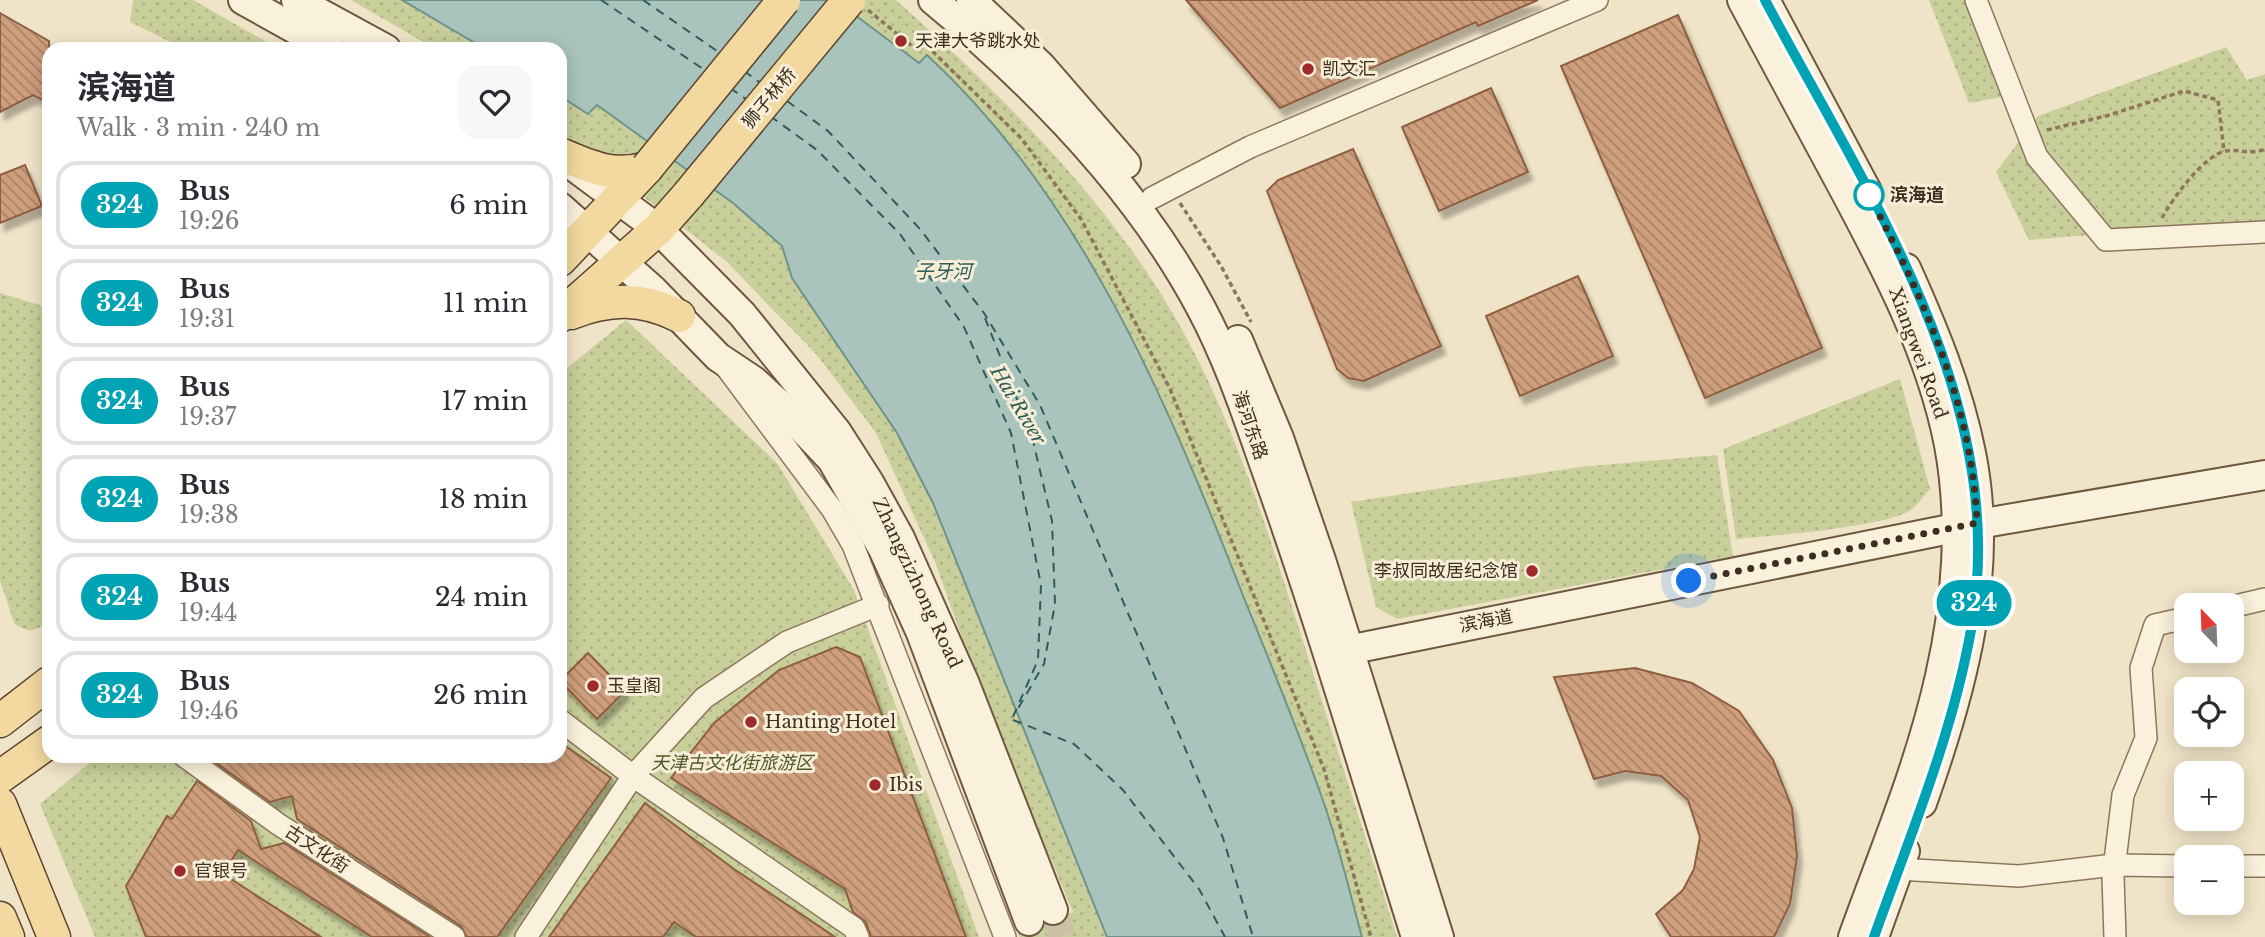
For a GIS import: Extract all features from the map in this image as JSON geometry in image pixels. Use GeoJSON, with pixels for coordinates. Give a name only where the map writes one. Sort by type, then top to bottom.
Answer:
{"type":"FeatureCollection","features":[{"type":"Feature","properties":{"kind":"main road"},"geometry":{"type":"LineString","coordinates":[[567,253],[647,168],[784,0]]}},
{"type":"Feature","properties":{"kind":"main road","name":"狮子林桥"},"geometry":{"type":"LineString","coordinates":[[567,311],[622,263],[653,225],[688,195],[857,4]]}},
{"type":"Feature","properties":{"kind":"main road"},"geometry":{"type":"LineString","coordinates":[[567,158],[610,173],[623,174],[647,168]]}},
{"type":"Feature","properties":{"kind":"main road"},"geometry":{"type":"LineString","coordinates":[[567,314],[589,306],[627,300],[644,302],[678,316]]}},
{"type":"Feature","properties":{"kind":"main road"},"geometry":{"type":"LineString","coordinates":[[0,720],[42,689]]}},
{"type":"Feature","properties":{"kind":"main road"},"geometry":{"type":"LineString","coordinates":[[0,777],[42,747]]}},
{"type":"Feature","properties":{"kind":"main road"},"geometry":{"type":"LineString","coordinates":[[0,804],[54,937]]}},
{"type":"Feature","properties":{"kind":"main road"},"geometry":{"type":"LineString","coordinates":[[0,918],[8,937]]}},
{"type":"Feature","properties":{"kind":"street"},"geometry":{"type":"LineString","coordinates":[[243,0],[318,42]]}},
{"type":"Feature","properties":{"kind":"street"},"geometry":{"type":"LineString","coordinates":[[296,0],[373,42]]}},
{"type":"Feature","properties":{"kind":"street","name":"海河东路"},"geometry":{"type":"LineString","coordinates":[[933,0],[1003,63],[1101,163],[1177,266],[1229,366],[1301,569],[1338,652],[1439,937]]}},
{"type":"Feature","properties":{"kind":"street"},"geometry":{"type":"LineString","coordinates":[[1152,198],[1250,146],[1597,0]]}},
{"type":"Feature","properties":{"kind":"street","name":"Xiangwei Road"},"geometry":{"type":"LineString","coordinates":[[1742,0],[1879,255],[1911,328],[1943,419],[1966,526]]}},
{"type":"Feature","properties":{"kind":"street","name":"Xiangwei Road"},"geometry":{"type":"LineString","coordinates":[[1765,0],[1897,248],[1930,322],[1962,415],[1972,456],[1966,526],[1956,554],[1940,676],[1899,816],[1874,937]]}},
{"type":"Feature","properties":{"kind":"street"},"geometry":{"type":"LineString","coordinates":[[1976,0],[2037,158],[2106,240],[2265,232]]}},
{"type":"Feature","properties":{"kind":"street","name":"海河东路"},"geometry":{"type":"LineString","coordinates":[[979,5],[1041,66],[1116,151],[1152,198],[1192,256],[1246,358],[1279,438],[1416,937]]}},
{"type":"Feature","properties":{"kind":"street","name":"Zhangzizhong Road"},"geometry":{"type":"LineString","coordinates":[[567,160],[653,225],[765,341],[837,432],[869,482],[900,538],[965,684],[1041,916],[883,549],[832,460],[754,381],[718,357],[622,263],[594,227],[567,212]]}},
{"type":"Feature","properties":{"kind":"street"},"geometry":{"type":"LineString","coordinates":[[567,206],[594,227],[653,225]]}},
{"type":"Feature","properties":{"kind":"street"},"geometry":{"type":"LineString","coordinates":[[718,357],[832,509],[853,545],[1005,937]]}},
{"type":"Feature","properties":{"kind":"street","name":"滨海道"},"geometry":{"type":"LineString","coordinates":[[1338,652],[1966,526],[2265,475]]}},
{"type":"Feature","properties":{"kind":"street"},"geometry":{"type":"LineString","coordinates":[[2244,604],[2265,599]]}},
{"type":"Feature","properties":{"kind":"street"},"geometry":{"type":"LineString","coordinates":[[526,937],[633,776],[704,698],[787,642],[878,605]]}},
{"type":"Feature","properties":{"kind":"street"},"geometry":{"type":"LineString","coordinates":[[2115,937],[2115,865],[2123,795],[2146,738],[2141,668],[2155,625],[2174,621]]}},
{"type":"Feature","properties":{"kind":"street"},"geometry":{"type":"LineString","coordinates":[[567,725],[633,776],[854,928],[858,937]]}},
{"type":"Feature","properties":{"kind":"street","name":"古文化街"},"geometry":{"type":"LineString","coordinates":[[194,763],[278,824],[454,937]]}},
{"type":"Feature","properties":{"kind":"street"},"geometry":{"type":"LineString","coordinates":[[1889,866],[2019,876],[2115,865],[2174,866]]}},
{"type":"Feature","properties":{"kind":"street","name":"Xiangwei Road"},"geometry":{"type":"LineString","coordinates":[[1853,937],[1889,866]]}},
{"type":"Feature","properties":{"kind":"street"},"geometry":{"type":"LineString","coordinates":[[2244,866],[2265,866]]}},
{"type":"Feature","properties":{"kind":"path"},"geometry":{"type":"LineString","coordinates":[[857,4],[918,51],[925,44],[1021,138],[1081,219],[1180,413],[1324,769],[1371,937]]}},
{"type":"Feature","properties":{"kind":"path"},"geometry":{"type":"LineString","coordinates":[[2028,134],[2106,116],[2184,91],[2218,100],[2224,151]]}},
{"type":"Feature","properties":{"kind":"path"},"geometry":{"type":"LineString","coordinates":[[2151,238],[2171,201],[2201,167],[2224,151],[2265,149]]}},
{"type":"Feature","properties":{"kind":"green space"},"geometry":{"type":"Polygon","coordinates":[[[133,0],[193,0],[267,42],[171,42],[130,22],[133,0]]]}},
{"type":"Feature","properties":{"kind":"green space","name":"子牙河"},"geometry":{"type":"Polygon","coordinates":[[[351,0],[896,0],[939,39],[1023,121],[1100,209],[1167,304],[1196,356],[1228,425],[1268,532],[1397,937],[1020,937],[1018,933],[1073,912],[987,707],[935,562],[876,433],[817,355],[726,261],[567,137],[567,42],[423,42],[351,0]]]}},
{"type":"Feature","properties":{"kind":"green space"},"geometry":{"type":"Polygon","coordinates":[[[1929,0],[1975,0],[2008,96],[1969,103],[1929,0]]]}},
{"type":"Feature","properties":{"kind":"green space"},"geometry":{"type":"Polygon","coordinates":[[[2226,47],[2247,80],[2265,74],[2265,221],[2029,240],[1996,172],[2038,116],[2226,47]]]}},
{"type":"Feature","properties":{"kind":"green space"},"geometry":{"type":"Polygon","coordinates":[[[0,293],[42,306],[42,627],[30,631],[15,625],[0,581],[0,293]]]}},
{"type":"Feature","properties":{"kind":"green space","name":"天津古文化街旅游区"},"geometry":{"type":"Polygon","coordinates":[[[626,320],[777,463],[854,590],[979,937],[95,937],[40,804],[90,763],[567,763],[567,368],[626,320]]]}},
{"type":"Feature","properties":{"kind":"green space"},"geometry":{"type":"Polygon","coordinates":[[[1900,379],[1930,489],[1915,507],[1899,515],[1855,526],[1736,539],[1723,449],[1900,379]]]}},
{"type":"Feature","properties":{"kind":"green space","name":"李叔同故居纪念馆"},"geometry":{"type":"Polygon","coordinates":[[[1717,455],[1733,556],[1397,619],[1376,607],[1351,502],[1580,467],[1717,455]]]}},
{"type":"Feature","properties":{"kind":"water","name":"子牙河"},"geometry":{"type":"Polygon","coordinates":[[[402,0],[835,0],[919,63],[927,55],[982,111],[1031,172],[1075,237],[1150,376],[1183,448],[1302,744],[1333,830],[1362,937],[1107,937],[933,503],[897,433],[792,278],[782,246],[733,203],[597,105],[588,114],[567,100],[567,42],[473,42],[402,0]]]}},
{"type":"Feature","properties":{"kind":"building","name":"凯文汇"},"geometry":{"type":"Polygon","coordinates":[[[1186,0],[1538,0],[1478,26],[1476,22],[1280,108],[1186,0]]]}},
{"type":"Feature","properties":{"kind":"building"},"geometry":{"type":"Polygon","coordinates":[[[0,13],[49,42],[42,42],[42,100],[33,95],[0,112],[0,13]]]}},
{"type":"Feature","properties":{"kind":"building"},"geometry":{"type":"Polygon","coordinates":[[[1678,15],[1822,348],[1705,398],[1561,66],[1678,15]]]}},
{"type":"Feature","properties":{"kind":"building"},"geometry":{"type":"Polygon","coordinates":[[[1491,88],[1528,172],[1439,211],[1402,127],[1491,88]]]}},
{"type":"Feature","properties":{"kind":"building"},"geometry":{"type":"Polygon","coordinates":[[[1353,149],[1441,346],[1364,381],[1348,378],[1337,369],[1267,191],[1278,180],[1353,149]]]}},
{"type":"Feature","properties":{"kind":"building"},"geometry":{"type":"Polygon","coordinates":[[[25,165],[42,206],[0,223],[0,175],[25,165]]]}},
{"type":"Feature","properties":{"kind":"building"},"geometry":{"type":"Polygon","coordinates":[[[1578,276],[1613,356],[1520,396],[1486,316],[1578,276]]]}},
{"type":"Feature","properties":{"kind":"building"},"geometry":{"type":"Polygon","coordinates":[[[836,647],[860,657],[966,937],[871,937],[866,922],[853,912],[845,889],[671,778],[714,723],[779,670],[836,647]]]}},
{"type":"Feature","properties":{"kind":"building","name":"玉皇阁"},"geometry":{"type":"Polygon","coordinates":[[[588,653],[625,691],[597,719],[567,688],[567,674],[588,653]]]}},
{"type":"Feature","properties":{"kind":"building"},"geometry":{"type":"Polygon","coordinates":[[[1635,668],[1692,683],[1739,711],[1773,760],[1792,808],[1797,856],[1790,904],[1774,937],[1671,937],[1656,914],[1683,890],[1694,869],[1700,837],[1688,800],[1661,776],[1625,771],[1594,779],[1554,677],[1635,668]]]}},
{"type":"Feature","properties":{"kind":"building"},"geometry":{"type":"Polygon","coordinates":[[[567,747],[611,778],[497,937],[467,937],[461,926],[297,819],[292,796],[270,802],[216,763],[567,763],[567,747]]]}},
{"type":"Feature","properties":{"kind":"building"},"geometry":{"type":"Polygon","coordinates":[[[197,781],[251,821],[261,849],[284,843],[430,937],[372,937],[238,850],[223,874],[321,937],[146,937],[126,886],[167,816],[172,819],[197,781]]]}},
{"type":"Feature","properties":{"kind":"building"},"geometry":{"type":"Polygon","coordinates":[[[645,803],[734,869],[835,937],[696,937],[674,922],[663,937],[549,937],[645,803]]]}},
{"type":"Feature","properties":{"kind":"ferry route"},"geometry":{"type":"LineString","coordinates":[[601,0],[706,71]]}},
{"type":"Feature","properties":{"kind":"ferry route"},"geometry":{"type":"LineString","coordinates":[[643,0],[720,53]]}},
{"type":"Feature","properties":{"kind":"ferry route"},"geometry":{"type":"LineString","coordinates":[[744,71],[762,84]]}},
{"type":"Feature","properties":{"kind":"ferry route"},"geometry":{"type":"LineString","coordinates":[[730,88],[746,99]]}},
{"type":"Feature","properties":{"kind":"ferry route"},"geometry":{"type":"LineString","coordinates":[[787,101],[828,131],[920,229],[984,313],[1040,405],[1223,838],[1253,937]]}},
{"type":"Feature","properties":{"kind":"ferry route"},"geometry":{"type":"LineString","coordinates":[[770,116],[817,150],[900,234],[964,327],[1011,433],[1041,585],[1038,660],[1012,719]]}},
{"type":"Feature","properties":{"kind":"ferry route"},"geometry":{"type":"LineString","coordinates":[[985,318],[1032,437],[1052,521],[1055,604],[1044,664],[1016,712]]}},
{"type":"Feature","properties":{"kind":"ferry route"},"geometry":{"type":"LineString","coordinates":[[1013,720],[1074,744],[1123,790],[1199,889],[1225,937]]}},
{"type":"Feature","properties":{"kind":"tunnel"},"geometry":{"type":"LineString","coordinates":[[1053,910],[1062,937]]}},
{"type":"Feature","properties":{"kind":"bus line","name":"324"},"geometry":{"type":"LineString","coordinates":[[1765,0],[1897,248],[1941,350],[1972,456],[1979,552],[1972,628],[1960,685],[1941,748],[1874,937]]}},
{"type":"Feature","properties":{"kind":"place","name":"天津大爷跳水处"},"geometry":{"type":"Point","coordinates":[901,41]}},
{"type":"Feature","properties":{"kind":"place","name":"凯文汇"},"geometry":{"type":"Point","coordinates":[1308,69]}},
{"type":"Feature","properties":{"kind":"place","name":"滨海道"},"geometry":{"type":"Point","coordinates":[1869,195]}},
{"type":"Feature","properties":{"kind":"place","name":"李叔同故居纪念馆"},"geometry":{"type":"Point","coordinates":[1532,571]}},
{"type":"Feature","properties":{"kind":"place","name":"玉皇阁"},"geometry":{"type":"Point","coordinates":[593,686]}},
{"type":"Feature","properties":{"kind":"place","name":"Hanting Hotel"},"geometry":{"type":"Point","coordinates":[751,722]}},
{"type":"Feature","properties":{"kind":"place","name":"Ibis"},"geometry":{"type":"Point","coordinates":[875,785]}},
{"type":"Feature","properties":{"kind":"place","name":"官银号"},"geometry":{"type":"Point","coordinates":[180,871]}},
{"type":"Feature","properties":{"kind":"route"},"geometry":{"type":"LineString","coordinates":[[1689,581],[1977,523],[1972,456],[1941,350],[1897,248],[1865,188],[1869,195]]}},
{"type":"Feature","properties":{"kind":"water label","name":"Hai River"},"geometry":{"type":"Point","coordinates":[1018,405]}}]}
